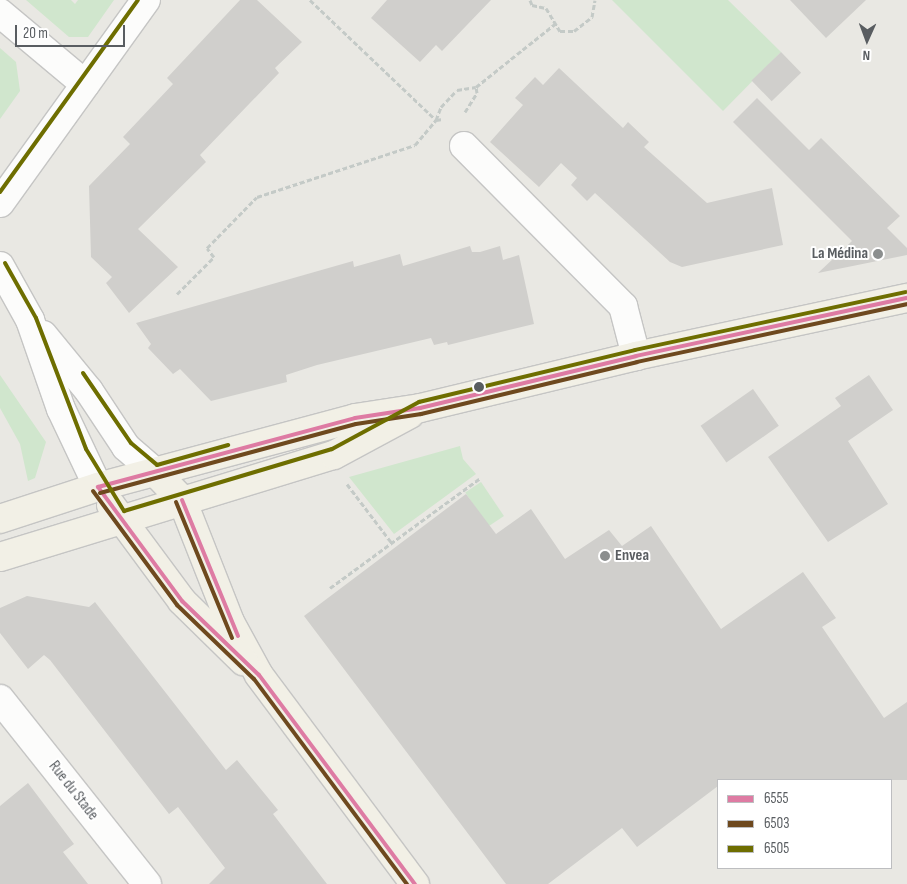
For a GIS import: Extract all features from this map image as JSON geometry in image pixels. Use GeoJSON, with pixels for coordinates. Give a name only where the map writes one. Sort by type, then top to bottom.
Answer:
{"type":"FeatureCollection","features":[{"type":"Feature","properties":{"kind":"main road"},"geometry":{"type":"LineString","coordinates":[[0,519],[98,487],[355,418],[420,408],[636,356],[907,298]]}},
{"type":"Feature","properties":{"kind":"main road"},"geometry":{"type":"LineString","coordinates":[[0,557],[121,518],[334,455],[364,442],[420,408]]}},
{"type":"Feature","properties":{"kind":"main road"},"geometry":{"type":"LineString","coordinates":[[155,472],[182,500],[226,613],[259,675],[415,884]]}},
{"type":"Feature","properties":{"kind":"main road"},"geometry":{"type":"LineString","coordinates":[[98,487],[182,601],[259,675]]}},
{"type":"Feature","properties":{"kind":"street"},"geometry":{"type":"LineString","coordinates":[[0,203],[146,0]]}},
{"type":"Feature","properties":{"kind":"street"},"geometry":{"type":"LineString","coordinates":[[0,13],[85,84]]}},
{"type":"Feature","properties":{"kind":"street"},"geometry":{"type":"LineString","coordinates":[[464,146],[623,306],[636,356]]}},
{"type":"Feature","properties":{"kind":"street"},"geometry":{"type":"LineString","coordinates":[[0,266],[30,320],[61,409],[98,487]]}},
{"type":"Feature","properties":{"kind":"street"},"geometry":{"type":"LineString","coordinates":[[30,320],[89,391],[126,447],[155,472]]}},
{"type":"Feature","properties":{"kind":"street","name":"Rue du Stade"},"geometry":{"type":"LineString","coordinates":[[0,699],[147,884]]}},
{"type":"Feature","properties":{"kind":"path"},"geometry":{"type":"LineString","coordinates":[[310,0],[436,120],[446,119]]}},
{"type":"Feature","properties":{"kind":"path"},"geometry":{"type":"LineString","coordinates":[[530,0],[532,5],[546,8],[560,31],[574,31],[592,18],[595,0]]}},
{"type":"Feature","properties":{"kind":"path"},"geometry":{"type":"LineString","coordinates":[[177,294],[214,257],[207,248],[256,198],[415,145],[436,120],[441,107],[457,90],[476,86],[555,24]]}},
{"type":"Feature","properties":{"kind":"path"},"geometry":{"type":"LineString","coordinates":[[462,113],[469,108],[476,86]]}},
{"type":"Feature","properties":{"kind":"path"},"geometry":{"type":"LineString","coordinates":[[341,477],[392,542]]}},
{"type":"Feature","properties":{"kind":"path"},"geometry":{"type":"LineString","coordinates":[[330,588],[479,479]]}},
{"type":"Feature","properties":{"kind":"green space"},"geometry":{"type":"Polygon","coordinates":[[[26,0],[71,0],[75,4],[78,0],[114,0],[88,37],[69,37],[26,0]]]}},
{"type":"Feature","properties":{"kind":"green space"},"geometry":{"type":"Polygon","coordinates":[[[612,0],[728,0],[781,52],[723,111],[612,0]]]}},
{"type":"Feature","properties":{"kind":"green space"},"geometry":{"type":"Polygon","coordinates":[[[0,48],[16,62],[20,91],[0,119],[0,48]]]}},
{"type":"Feature","properties":{"kind":"green space"},"geometry":{"type":"Polygon","coordinates":[[[0,375],[46,442],[35,478],[28,481],[20,444],[0,408],[0,375]]]}},
{"type":"Feature","properties":{"kind":"green space"},"geometry":{"type":"Polygon","coordinates":[[[460,446],[463,459],[476,474],[394,534],[349,477],[460,446]]]}},
{"type":"Feature","properties":{"kind":"green space"},"geometry":{"type":"Polygon","coordinates":[[[481,482],[504,516],[488,527],[465,493],[481,482]]]}},
{"type":"Feature","properties":{"kind":"building"},"geometry":{"type":"Polygon","coordinates":[[[240,0],[257,0],[302,42],[275,68],[279,73],[200,155],[206,162],[138,229],[178,267],[129,313],[106,283],[112,277],[91,257],[89,186],[130,144],[123,137],[173,84],[167,78],[240,0]]]}},
{"type":"Feature","properties":{"kind":"building"},"geometry":{"type":"Polygon","coordinates":[[[387,0],[491,0],[442,51],[436,45],[420,62],[371,18],[387,0]]]}},
{"type":"Feature","properties":{"kind":"building"},"geometry":{"type":"Polygon","coordinates":[[[790,0],[866,0],[826,38],[790,0]]]}},
{"type":"Feature","properties":{"kind":"building"},"geometry":{"type":"Polygon","coordinates":[[[781,52],[801,73],[772,101],[752,80],[781,52]]]}},
{"type":"Feature","properties":{"kind":"building"},"geometry":{"type":"Polygon","coordinates":[[[559,68],[623,128],[628,122],[649,142],[644,147],[707,203],[772,188],[783,245],[682,267],[670,262],[595,193],[587,201],[571,185],[577,178],[561,163],[539,187],[490,142],[523,105],[515,98],[535,77],[543,85],[559,68]]]}},
{"type":"Feature","properties":{"kind":"building"},"geometry":{"type":"Polygon","coordinates":[[[757,98],[809,150],[821,138],[900,216],[887,228],[907,248],[907,255],[818,273],[852,241],[733,122],[757,98]]]}},
{"type":"Feature","properties":{"kind":"building"},"geometry":{"type":"Polygon","coordinates":[[[470,246],[472,252],[480,252],[500,246],[503,260],[519,255],[534,324],[448,345],[447,342],[434,345],[431,338],[317,365],[286,375],[287,382],[211,401],[180,369],[173,374],[148,348],[151,344],[136,323],[353,261],[354,267],[400,254],[403,266],[470,246]]]}},
{"type":"Feature","properties":{"kind":"building"},"geometry":{"type":"Polygon","coordinates":[[[869,375],[893,410],[848,441],[888,504],[828,542],[768,457],[841,406],[835,398],[869,375]]]}},
{"type":"Feature","properties":{"kind":"building"},"geometry":{"type":"Polygon","coordinates":[[[753,389],[779,426],[726,463],[701,426],[753,389]]]}},
{"type":"Feature","properties":{"kind":"building"},"geometry":{"type":"Polygon","coordinates":[[[466,494],[496,534],[531,509],[565,559],[609,530],[622,546],[651,526],[721,629],[803,572],[836,618],[822,627],[884,718],[907,702],[907,780],[717,779],[717,787],[637,847],[622,828],[548,884],[506,884],[304,616],[466,494]]]}},
{"type":"Feature","properties":{"kind":"building"},"geometry":{"type":"Polygon","coordinates":[[[27,596],[89,607],[95,602],[226,770],[237,760],[278,810],[273,814],[327,884],[209,884],[225,868],[178,807],[169,814],[50,660],[44,655],[28,669],[0,633],[0,608],[27,596]]]}},
{"type":"Feature","properties":{"kind":"building"},"geometry":{"type":"Polygon","coordinates":[[[28,783],[74,844],[63,852],[88,884],[0,884],[0,806],[28,783]]]}},
{"type":"Feature","properties":{"kind":"transit line","name":"6505"},"geometry":{"type":"LineString","coordinates":[[0,192],[138,0]]}},
{"type":"Feature","properties":{"kind":"transit line","name":"6505"},"geometry":{"type":"LineString","coordinates":[[5,263],[36,318],[86,449],[124,511],[332,449],[419,402],[635,350],[906,292]]}},
{"type":"Feature","properties":{"kind":"transit line","name":"6555"},"geometry":{"type":"LineString","coordinates":[[98,487],[355,418],[420,408],[636,356],[907,298]]}},
{"type":"Feature","properties":{"kind":"transit line","name":"6503"},"geometry":{"type":"LineString","coordinates":[[100,493],[356,424],[421,414],[637,362],[907,304]]}},
{"type":"Feature","properties":{"kind":"transit line","name":"6505"},"geometry":{"type":"LineString","coordinates":[[83,373],[131,443],[157,465],[228,445]]}},
{"type":"Feature","properties":{"kind":"transit line","name":"6555"},"geometry":{"type":"LineString","coordinates":[[98,487],[182,601],[259,675],[415,884]]}},
{"type":"Feature","properties":{"kind":"transit line","name":"6503"},"geometry":{"type":"LineString","coordinates":[[93,491],[177,605],[254,679],[407,884]]}},
{"type":"Feature","properties":{"kind":"transit line","name":"6555"},"geometry":{"type":"LineString","coordinates":[[182,500],[238,636]]}},
{"type":"Feature","properties":{"kind":"transit line","name":"6503"},"geometry":{"type":"LineString","coordinates":[[176,502],[232,638]]}},
{"type":"Feature","properties":{"kind":"place","name":"La Médina"},"geometry":{"type":"Point","coordinates":[878,254]}},
{"type":"Feature","properties":{"kind":"place","name":"Envea"},"geometry":{"type":"Point","coordinates":[605,556]}}]}
